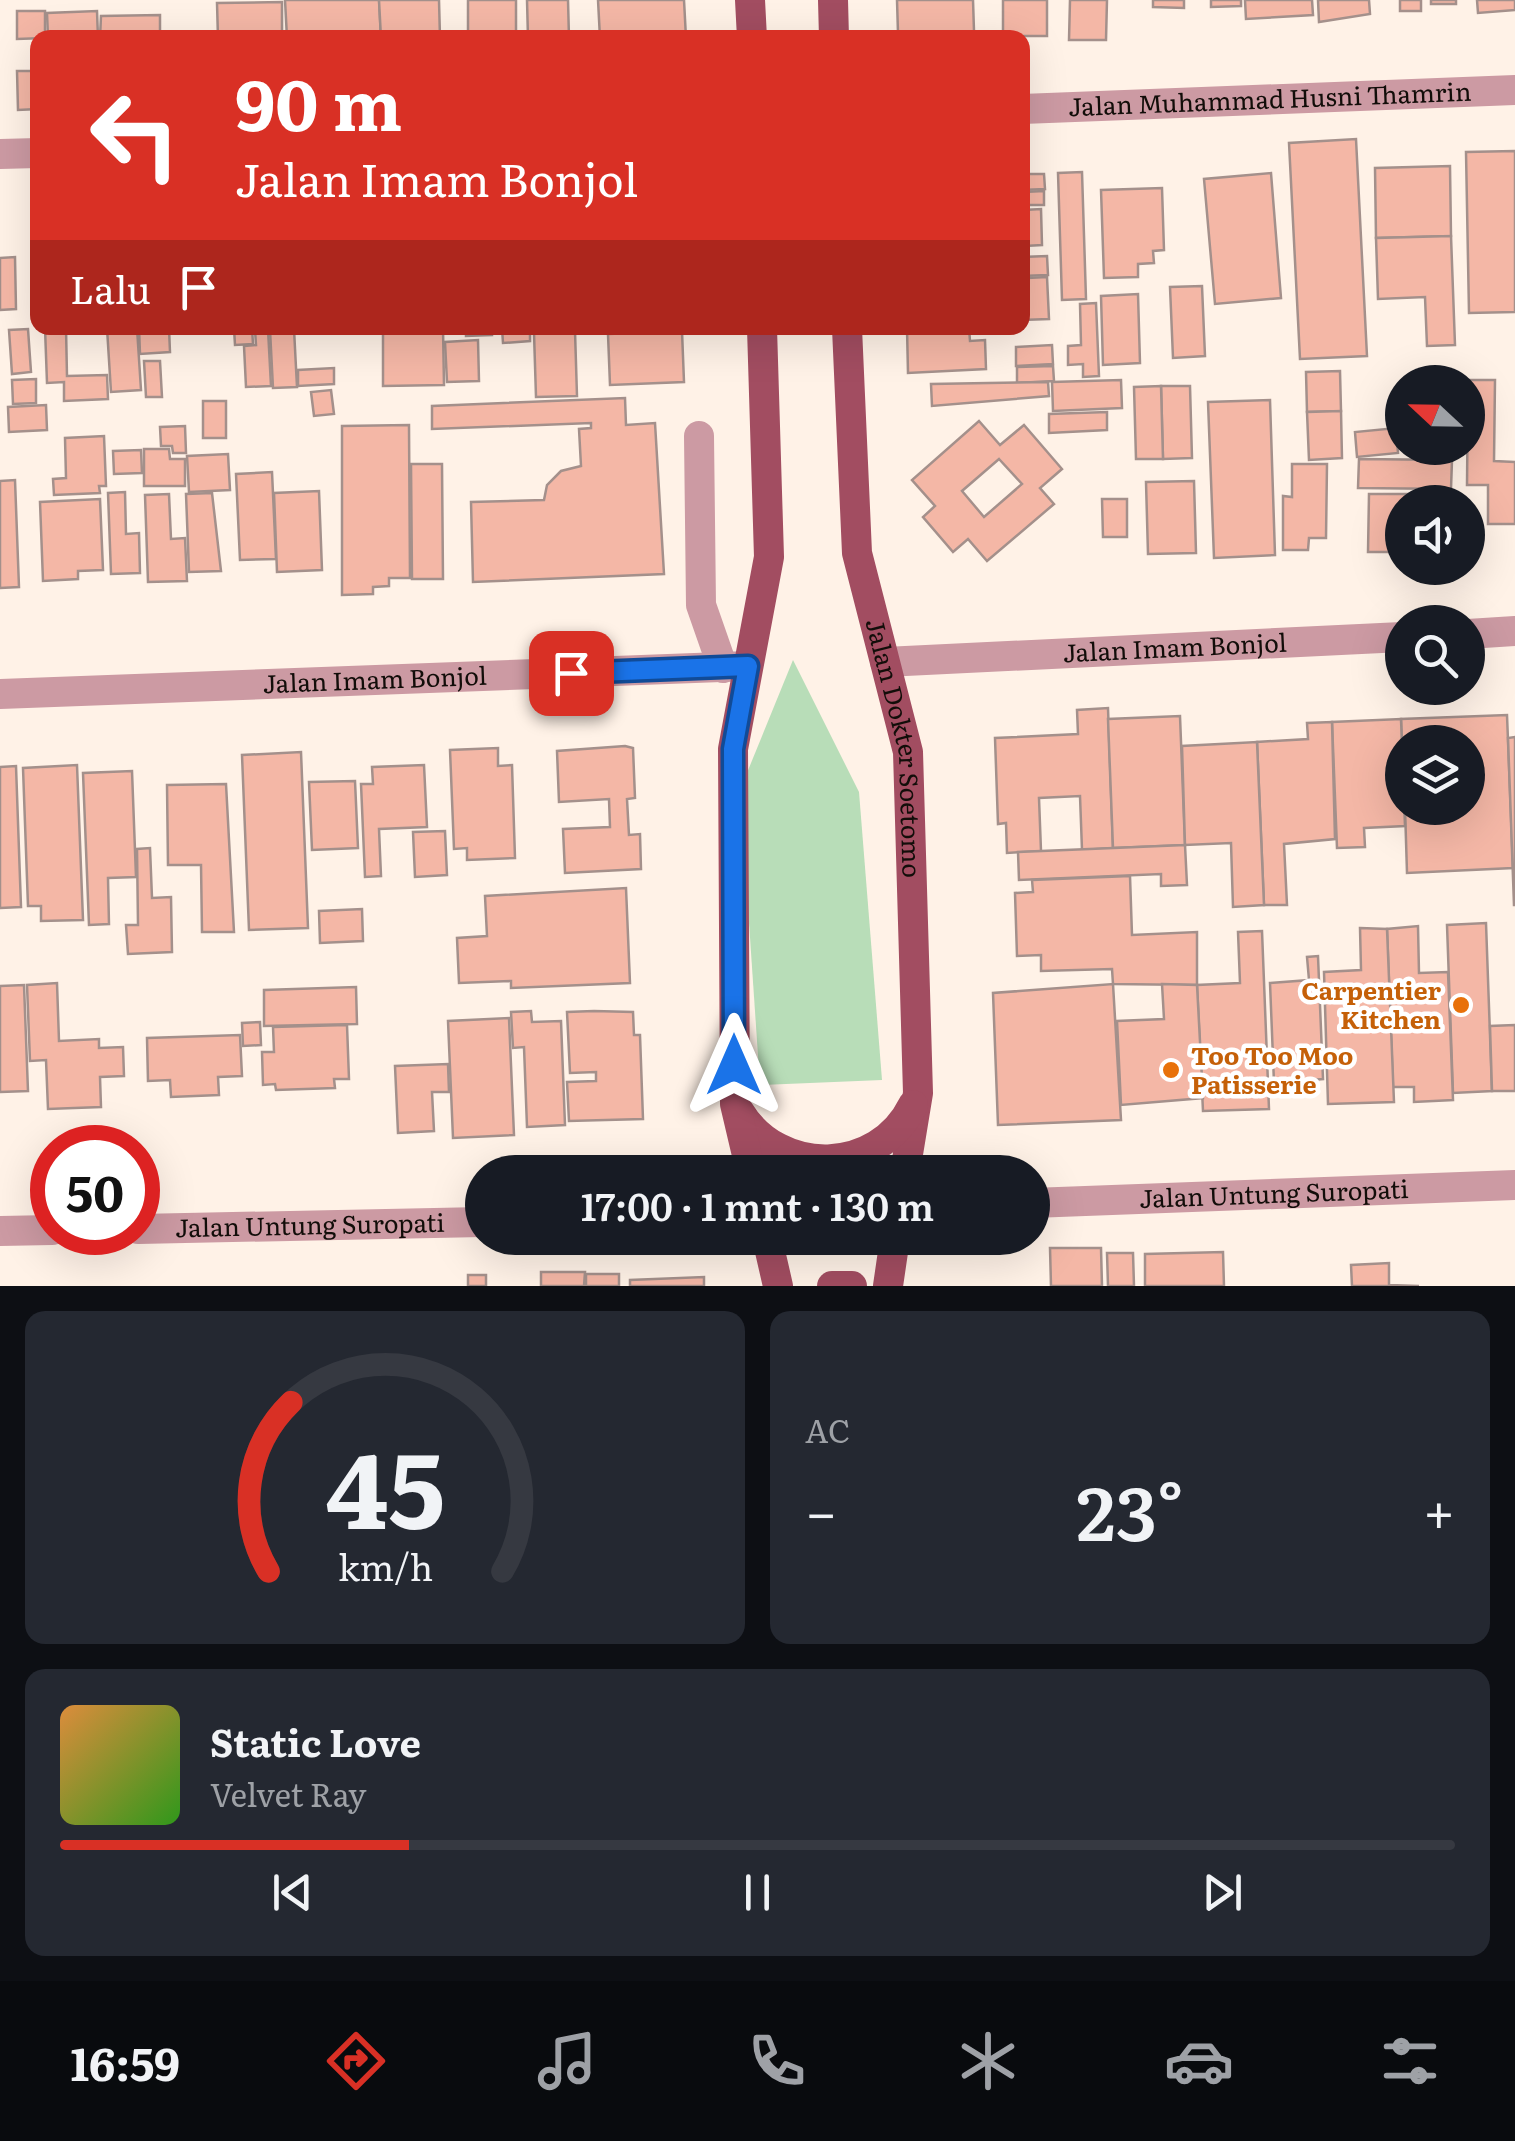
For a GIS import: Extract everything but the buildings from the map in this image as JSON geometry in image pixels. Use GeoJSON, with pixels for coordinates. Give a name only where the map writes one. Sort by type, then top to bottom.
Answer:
{"type":"FeatureCollection","features":[{"type":"Feature","properties":{"kind":"main road"},"geometry":{"type":"LineString","coordinates":[[750,0],[752,30]]}},
{"type":"Feature","properties":{"kind":"main road"},"geometry":{"type":"LineString","coordinates":[[832,0],[834,30]]}},
{"type":"Feature","properties":{"kind":"main road"},"geometry":{"type":"LineString","coordinates":[[747,1155],[735,1104],[733,749],[736,667],[769,557],[762,335]]}},
{"type":"Feature","properties":{"kind":"main road","name":"Jalan Dokter Soetomo"},"geometry":{"type":"LineString","coordinates":[[847,335],[857,553],[908,752],[918,1093],[909,1155]]}},
{"type":"Feature","properties":{"kind":"main road"},"geometry":{"type":"LineString","coordinates":[[735,1104],[758,1136],[774,1147],[810,1160],[830,1160],[868,1151],[884,1140],[910,1111],[918,1093]]}},
{"type":"Feature","properties":{"kind":"main road"},"geometry":{"type":"LineString","coordinates":[[771,1255],[778,1286]]}},
{"type":"Feature","properties":{"kind":"main road"},"geometry":{"type":"LineString","coordinates":[[888,1286],[893,1255]]}},
{"type":"Feature","properties":{"kind":"main road"},"geometry":{"type":"LineString","coordinates":[[832,1286],[852,1286]]}},
{"type":"Feature","properties":{"kind":"street","name":"Jalan Muhammad Husni Thamrin"},"geometry":{"type":"LineString","coordinates":[[1030,109],[1515,90]]}},
{"type":"Feature","properties":{"kind":"street"},"geometry":{"type":"LineString","coordinates":[[0,154],[30,153]]}},
{"type":"Feature","properties":{"kind":"street"},"geometry":{"type":"LineString","coordinates":[[700,436],[701,605],[736,667]]}},
{"type":"Feature","properties":{"kind":"street"},"geometry":{"type":"LineString","coordinates":[[1485,633],[1515,631]]}},
{"type":"Feature","properties":{"kind":"street","name":"Jalan Imam Bonjol"},"geometry":{"type":"LineString","coordinates":[[885,662],[1385,638]]}},
{"type":"Feature","properties":{"kind":"street","name":"Jalan Imam Bonjol"},"geometry":{"type":"LineString","coordinates":[[0,694],[736,667]]}},
{"type":"Feature","properties":{"kind":"street","name":"Jalan Untung Suropati"},"geometry":{"type":"LineString","coordinates":[[1050,1202],[1515,1184]]}},
{"type":"Feature","properties":{"kind":"street","name":"Jalan Untung Suropati"},"geometry":{"type":"LineString","coordinates":[[160,1228],[465,1222]]}},
{"type":"Feature","properties":{"kind":"street"},"geometry":{"type":"LineString","coordinates":[[0,1232],[30,1231]]}},
{"type":"Feature","properties":{"kind":"green space"},"geometry":{"type":"Polygon","coordinates":[[[793,660],[859,792],[882,1080],[760,1085],[740,790],[793,660]]]}},
{"type":"Feature","properties":{"kind":"place","name":"Carpentier Kitchen"},"geometry":{"type":"Point","coordinates":[1461,1005]}},
{"type":"Feature","properties":{"kind":"place","name":"Too Too Moo Patisserie"},"geometry":{"type":"Point","coordinates":[1171,1070]}},
{"type":"Feature","properties":{"kind":"route"},"geometry":{"type":"LineString","coordinates":[[571,673],[748,666],[733,749],[734,1065]]}}]}
